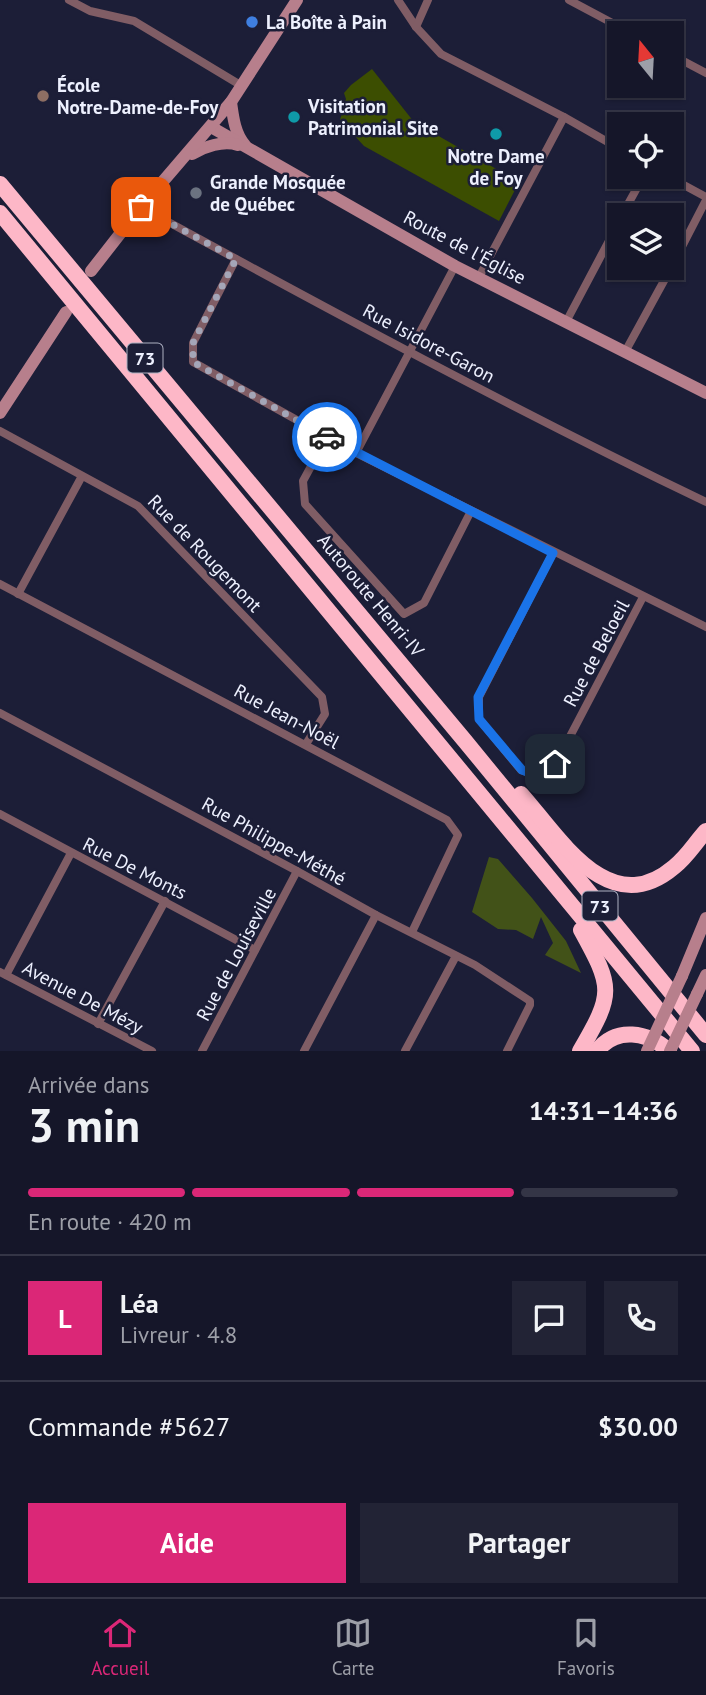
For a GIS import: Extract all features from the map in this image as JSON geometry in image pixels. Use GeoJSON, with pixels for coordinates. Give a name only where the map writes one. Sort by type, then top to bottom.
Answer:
{"type":"FeatureCollection","features":[{"type":"Feature","properties":{"kind":"highway","name":"Autoroute Henri-IV"},"geometry":{"type":"LineString","coordinates":[[0,184],[706,1035]]}},
{"type":"Feature","properties":{"kind":"highway","name":"73"},"geometry":{"type":"LineString","coordinates":[[0,213],[692,1051]]}},
{"type":"Feature","properties":{"kind":"highway"},"geometry":{"type":"LineString","coordinates":[[493,777],[513,785],[581,863],[595,875],[613,883],[635,886],[662,877],[706,831]]}},
{"type":"Feature","properties":{"kind":"highway"},"geometry":{"type":"LineString","coordinates":[[575,911],[581,930],[601,966],[606,990],[601,1014],[580,1051]]}},
{"type":"Feature","properties":{"kind":"highway"},"geometry":{"type":"LineString","coordinates":[[597,1051],[607,1041],[630,1034],[647,1037],[670,1051]]}},
{"type":"Feature","properties":{"kind":"main road"},"geometry":{"type":"LineString","coordinates":[[92,271],[141,207],[231,103],[297,0]]}},
{"type":"Feature","properties":{"kind":"main road"},"geometry":{"type":"LineString","coordinates":[[231,103],[233,119],[241,141],[248,148]]}},
{"type":"Feature","properties":{"kind":"main road","name":"Route de l'Église"},"geometry":{"type":"LineString","coordinates":[[211,127],[455,266],[706,393]]}},
{"type":"Feature","properties":{"kind":"main road"},"geometry":{"type":"LineString","coordinates":[[184,159],[202,148],[231,143],[248,148]]}},
{"type":"Feature","properties":{"kind":"main road"},"geometry":{"type":"LineString","coordinates":[[0,413],[65,312]]}},
{"type":"Feature","properties":{"kind":"main road"},"geometry":{"type":"LineString","coordinates":[[647,1051],[706,918]]}},
{"type":"Feature","properties":{"kind":"main road"},"geometry":{"type":"LineString","coordinates":[[670,1051],[706,975]]}},
{"type":"Feature","properties":{"kind":"street"},"geometry":{"type":"LineString","coordinates":[[69,0],[90,11],[134,21],[242,86]]}},
{"type":"Feature","properties":{"kind":"street"},"geometry":{"type":"LineString","coordinates":[[398,0],[415,27],[442,54],[607,142]]}},
{"type":"Feature","properties":{"kind":"street"},"geometry":{"type":"LineString","coordinates":[[415,27],[428,0]]}},
{"type":"Feature","properties":{"kind":"street"},"geometry":{"type":"LineString","coordinates":[[569,0],[608,21]]}},
{"type":"Feature","properties":{"kind":"street"},"geometry":{"type":"LineString","coordinates":[[684,61],[706,73]]}},
{"type":"Feature","properties":{"kind":"street"},"geometry":{"type":"LineString","coordinates":[[479,277],[564,117]]}},
{"type":"Feature","properties":{"kind":"street"},"geometry":{"type":"LineString","coordinates":[[684,186],[706,199],[684,243]]}},
{"type":"Feature","properties":{"kind":"street","name":"Rue Isidore-Garon"},"geometry":{"type":"LineString","coordinates":[[141,207],[410,352],[706,502]]}},
{"type":"Feature","properties":{"kind":"street"},"geometry":{"type":"LineString","coordinates":[[566,322],[607,245]]}},
{"type":"Feature","properties":{"kind":"street"},"geometry":{"type":"LineString","coordinates":[[236,259],[193,343],[193,362],[356,453],[706,627]]}},
{"type":"Feature","properties":{"kind":"street"},"geometry":{"type":"LineString","coordinates":[[356,453],[455,266]]}},
{"type":"Feature","properties":{"kind":"street"},"geometry":{"type":"LineString","coordinates":[[625,352],[665,280]]}},
{"type":"Feature","properties":{"kind":"street","name":"Rue de Rougemont"},"geometry":{"type":"LineString","coordinates":[[0,431],[138,506],[322,697],[325,714],[306,744]]}},
{"type":"Feature","properties":{"kind":"street"},"geometry":{"type":"LineString","coordinates":[[327,437],[303,481],[305,503],[404,614],[424,603],[471,512]]}},
{"type":"Feature","properties":{"kind":"street"},"geometry":{"type":"LineString","coordinates":[[18,594],[82,476]]}},
{"type":"Feature","properties":{"kind":"street","name":"Rue de Beloeil"},"geometry":{"type":"LineString","coordinates":[[553,553],[478,697],[479,719],[522,770],[541,777],[554,767],[643,597]]}},
{"type":"Feature","properties":{"kind":"street","name":"Rue Jean-Noël"},"geometry":{"type":"LineString","coordinates":[[0,584],[447,820],[458,835],[412,932]]}},
{"type":"Feature","properties":{"kind":"street","name":"Rue Philippe-Méthé"},"geometry":{"type":"LineString","coordinates":[[0,713],[376,915],[475,965],[530,1001],[507,1051]]}},
{"type":"Feature","properties":{"kind":"street","name":"Rue De Monts"},"geometry":{"type":"LineString","coordinates":[[0,814],[255,950]]}},
{"type":"Feature","properties":{"kind":"street"},"geometry":{"type":"LineString","coordinates":[[3,973],[71,853]]}},
{"type":"Feature","properties":{"kind":"street","name":"Rue de Louiseville"},"geometry":{"type":"LineString","coordinates":[[202,1051],[298,871]]}},
{"type":"Feature","properties":{"kind":"street"},"geometry":{"type":"LineString","coordinates":[[98,1024],[165,901]]}},
{"type":"Feature","properties":{"kind":"street"},"geometry":{"type":"LineString","coordinates":[[304,1051],[376,915]]}},
{"type":"Feature","properties":{"kind":"street"},"geometry":{"type":"LineString","coordinates":[[405,1051],[456,956]]}},
{"type":"Feature","properties":{"kind":"street","name":"Avenue De Mézy"},"geometry":{"type":"LineString","coordinates":[[3,973],[152,1051]]}},
{"type":"Feature","properties":{"kind":"green space"},"geometry":{"type":"Polygon","coordinates":[[[372,69],[414,122],[519,182],[499,221],[364,146],[340,120],[346,99],[344,93],[372,69]]]}},
{"type":"Feature","properties":{"kind":"green space"},"geometry":{"type":"Polygon","coordinates":[[[489,857],[498,859],[532,898],[566,941],[581,973],[545,955],[553,943],[541,917],[533,939],[516,930],[498,929],[472,912],[489,857]]]}},
{"type":"Feature","properties":{"kind":"way so far"},"geometry":{"type":"LineString","coordinates":[[141,207],[236,259],[193,343],[193,362],[327,437]]}},
{"type":"Feature","properties":{"kind":"place","name":"La Boîte à Pain"},"geometry":{"type":"Point","coordinates":[252,22]}},
{"type":"Feature","properties":{"kind":"place","name":"École Notre-Dame-de-Foy"},"geometry":{"type":"Point","coordinates":[43,96]}},
{"type":"Feature","properties":{"kind":"place","name":"Visitation Patrimonial Site"},"geometry":{"type":"Point","coordinates":[294,117]}},
{"type":"Feature","properties":{"kind":"place","name":"Notre Dame de Foy"},"geometry":{"type":"Point","coordinates":[496,134]}},
{"type":"Feature","properties":{"kind":"place","name":"Grande Mosquée de Québec"},"geometry":{"type":"Point","coordinates":[196,193]}},
{"type":"Feature","properties":{"kind":"route"},"geometry":{"type":"LineString","coordinates":[[327,437],[553,553],[478,697],[479,719],[522,770],[541,777],[555,764]]}}]}
